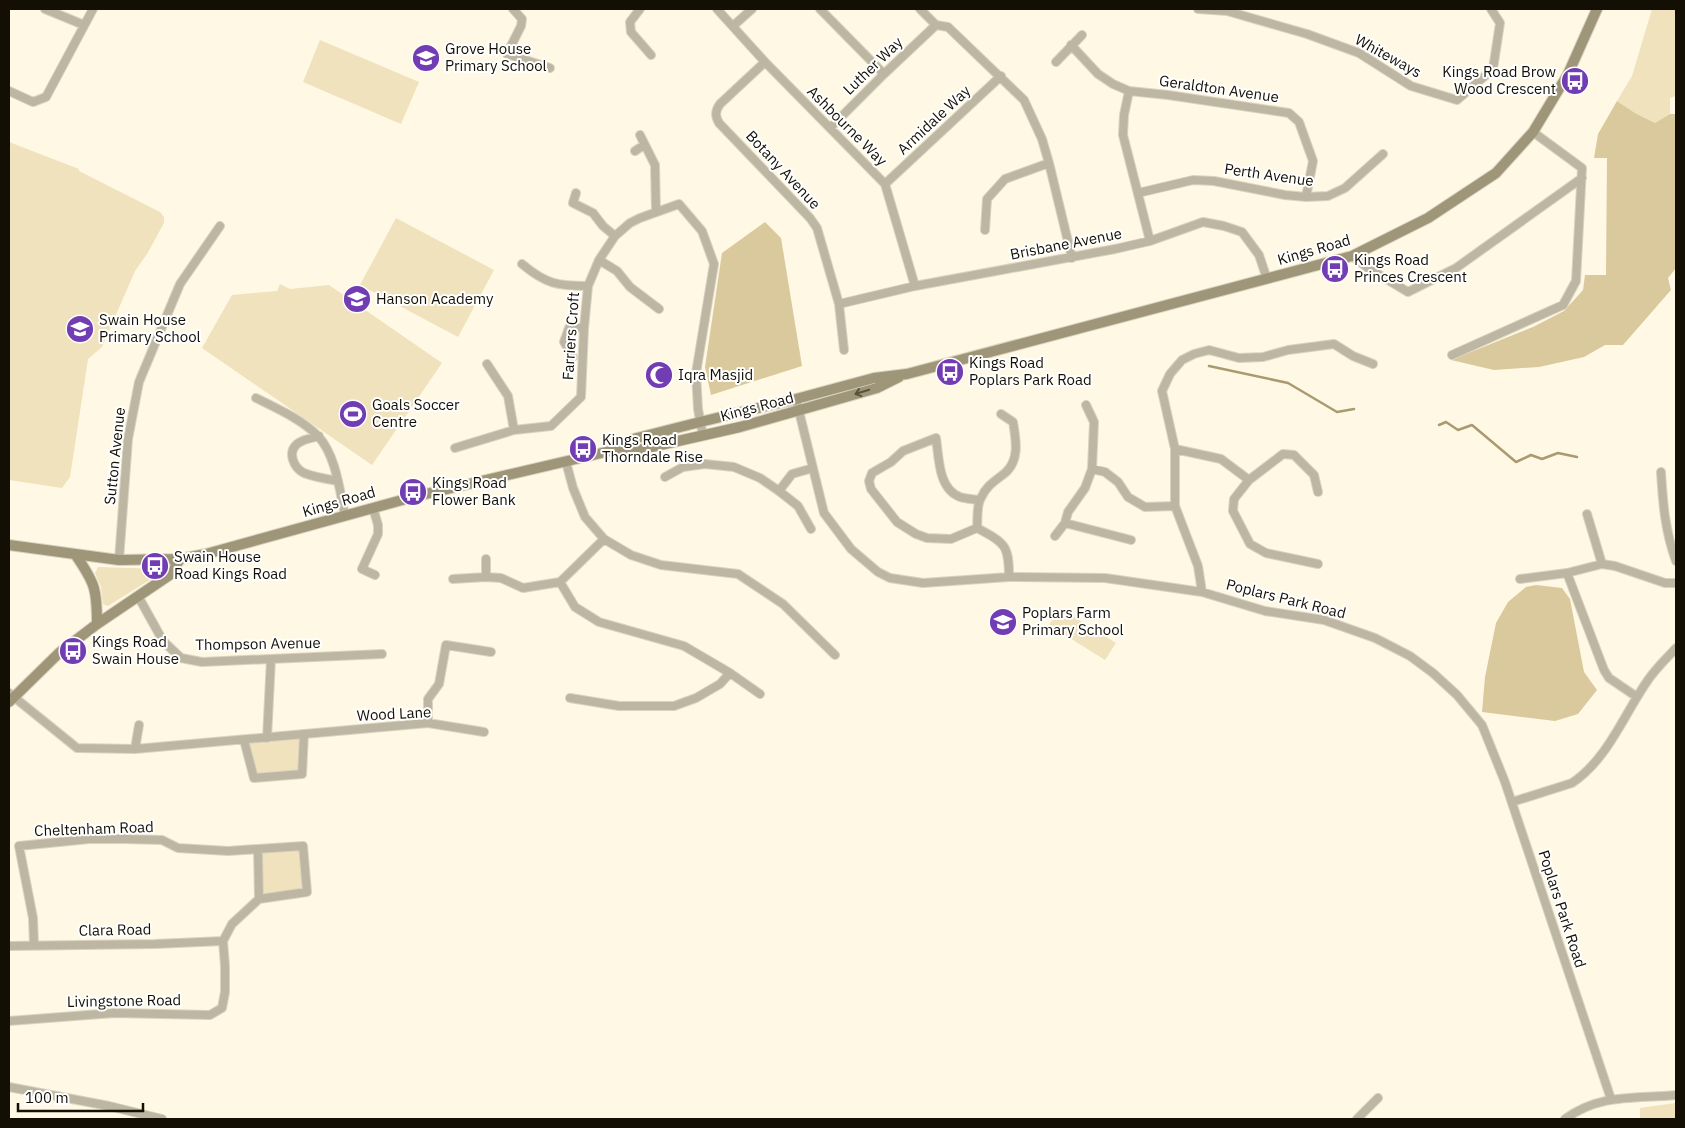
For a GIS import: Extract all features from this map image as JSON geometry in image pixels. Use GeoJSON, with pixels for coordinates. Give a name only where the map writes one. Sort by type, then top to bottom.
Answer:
{"type":"FeatureCollection","features":[{"type":"Feature","properties":{"kind":"street"},"geometry":{"type":"LineString","coordinates":[[45,9],[84,25]]}},
{"type":"Feature","properties":{"kind":"street"},"geometry":{"type":"LineString","coordinates":[[9,91],[33,102],[46,98],[93,9]]}},
{"type":"Feature","properties":{"kind":"street"},"geometry":{"type":"LineString","coordinates":[[514,9],[522,19],[521,26],[507,54],[550,68]]}},
{"type":"Feature","properties":{"kind":"street"},"geometry":{"type":"LineString","coordinates":[[640,9],[630,22],[631,32],[651,55]]}},
{"type":"Feature","properties":{"kind":"street","name":"Ashbourne Way"},"geometry":{"type":"LineString","coordinates":[[717,9],[765,62],[886,184],[915,286]]}},
{"type":"Feature","properties":{"kind":"street"},"geometry":{"type":"LineString","coordinates":[[733,26],[752,9]]}},
{"type":"Feature","properties":{"kind":"street"},"geometry":{"type":"LineString","coordinates":[[820,9],[884,74]]}},
{"type":"Feature","properties":{"kind":"street"},"geometry":{"type":"LineString","coordinates":[[920,9],[936,25],[948,27],[1024,100],[1042,139],[1072,258]]}},
{"type":"Feature","properties":{"kind":"street","name":"Whiteways"},"geometry":{"type":"LineString","coordinates":[[1198,9],[1227,10],[1307,34],[1359,53],[1411,86],[1458,100],[1493,69],[1500,23],[1490,9]]}},
{"type":"Feature","properties":{"kind":"street","name":"Kings Road"},"geometry":{"type":"LineString","coordinates":[[9,545],[120,560],[180,559],[248,543],[449,488],[566,462],[610,450],[633,439],[874,378],[907,374],[1352,256],[1428,218],[1496,173],[1533,132],[1568,74],[1597,9]]}},
{"type":"Feature","properties":{"kind":"street","name":"Luther Way"},"geometry":{"type":"LineString","coordinates":[[830,128],[936,25]]}},
{"type":"Feature","properties":{"kind":"street"},"geometry":{"type":"LineString","coordinates":[[1056,62],[1082,35]]}},
{"type":"Feature","properties":{"kind":"street","name":"Geraldton Avenue"},"geometry":{"type":"LineString","coordinates":[[1071,45],[1098,74],[1129,92],[1168,95],[1289,113],[1299,122],[1313,160],[1306,197]]}},
{"type":"Feature","properties":{"kind":"street","name":"Botany Avenue"},"geometry":{"type":"LineString","coordinates":[[765,62],[720,104],[716,111],[716,119],[810,218],[817,228],[839,304],[844,350]]}},
{"type":"Feature","properties":{"kind":"street","name":"Armidale Way"},"geometry":{"type":"LineString","coordinates":[[886,184],[1000,76]]}},
{"type":"Feature","properties":{"kind":"street"},"geometry":{"type":"LineString","coordinates":[[1129,92],[1124,115],[1123,135],[1150,242]]}},
{"type":"Feature","properties":{"kind":"street"},"geometry":{"type":"LineString","coordinates":[[1452,355],[1564,305],[1576,281],[1582,168],[1533,132]]}},
{"type":"Feature","properties":{"kind":"street"},"geometry":{"type":"LineString","coordinates":[[640,135],[655,165],[656,212]]}},
{"type":"Feature","properties":{"kind":"street"},"geometry":{"type":"LineString","coordinates":[[635,151],[644,145]]}},
{"type":"Feature","properties":{"kind":"street","name":"Perth Avenue"},"geometry":{"type":"LineString","coordinates":[[1138,193],[1193,180],[1214,181],[1306,197],[1328,196],[1345,188],[1383,154]]}},
{"type":"Feature","properties":{"kind":"street"},"geometry":{"type":"LineString","coordinates":[[985,230],[987,199],[1005,179],[1049,163]]}},
{"type":"Feature","properties":{"kind":"street"},"geometry":{"type":"LineString","coordinates":[[1352,256],[1408,292],[1456,268],[1582,178]]}},
{"type":"Feature","properties":{"kind":"street"},"geometry":{"type":"LineString","coordinates":[[576,193],[573,203],[593,213],[603,226],[615,236]]}},
{"type":"Feature","properties":{"kind":"street","name":"Farriers Croft"},"geometry":{"type":"LineString","coordinates":[[455,448],[514,430],[551,426],[581,397],[588,286],[599,260],[615,236],[630,223],[680,204],[702,231],[714,264],[696,373],[700,422]]}},
{"type":"Feature","properties":{"kind":"street","name":"Brisbane Avenue"},"geometry":{"type":"LineString","coordinates":[[839,304],[915,286],[1150,242],[1203,222],[1242,232],[1259,255],[1267,279]]}},
{"type":"Feature","properties":{"kind":"street","name":"Sutton Avenue"},"geometry":{"type":"LineString","coordinates":[[120,560],[128,440],[139,382],[180,284],[220,226]]}},
{"type":"Feature","properties":{"kind":"street"},"geometry":{"type":"LineString","coordinates":[[599,260],[617,271],[630,287],[659,309]]}},
{"type":"Feature","properties":{"kind":"street"},"geometry":{"type":"LineString","coordinates":[[522,264],[539,278],[564,286],[588,286]]}},
{"type":"Feature","properties":{"kind":"street"},"geometry":{"type":"LineString","coordinates":[[572,357],[564,342],[569,328],[584,328]]}},
{"type":"Feature","properties":{"kind":"street"},"geometry":{"type":"LineString","coordinates":[[1202,592],[1198,566],[1175,506],[1175,449],[1162,391],[1170,374],[1182,360],[1194,354],[1210,350],[1239,358],[1263,357],[1288,350],[1334,344],[1353,356],[1373,364]]}},
{"type":"Feature","properties":{"kind":"street"},"geometry":{"type":"LineString","coordinates":[[487,364],[508,396],[514,430]]}},
{"type":"Feature","properties":{"kind":"street","name":"Kings Road"},"geometry":{"type":"LineString","coordinates":[[610,450],[634,451],[704,436],[800,411],[876,388],[907,374]]}},
{"type":"Feature","properties":{"kind":"street"},"geometry":{"type":"LineString","coordinates":[[256,398],[291,415],[319,436],[326,447],[338,482],[346,516]]}},
{"type":"Feature","properties":{"kind":"street","name":"Poplars Park Road"},"geometry":{"type":"LineString","coordinates":[[796,399],[824,513],[852,549],[878,572],[890,578],[923,583],[1009,577],[1105,578],[1202,592],[1265,611],[1324,620],[1375,638],[1410,656],[1434,673],[1456,694],[1482,726],[1512,802],[1611,1099]]}},
{"type":"Feature","properties":{"kind":"street"},"geometry":{"type":"LineString","coordinates":[[1055,536],[1065,523],[1068,512],[1085,488],[1092,469],[1094,422],[1086,405]]}},
{"type":"Feature","properties":{"kind":"street"},"geometry":{"type":"LineString","coordinates":[[977,528],[979,500],[987,486],[1007,471],[1016,456],[1014,419],[1001,414]]}},
{"type":"Feature","properties":{"kind":"street"},"geometry":{"type":"LineString","coordinates":[[700,422],[704,436]]}},
{"type":"Feature","properties":{"kind":"street"},"geometry":{"type":"LineString","coordinates":[[319,436],[302,441],[295,446],[292,455],[294,465],[303,473],[338,482]]}},
{"type":"Feature","properties":{"kind":"street"},"geometry":{"type":"LineString","coordinates":[[977,528],[951,539],[927,538],[916,534],[897,522],[871,489],[869,481],[872,473],[891,462],[904,451],[936,438],[942,476],[947,488],[960,496],[979,500]]}},
{"type":"Feature","properties":{"kind":"street"},"geometry":{"type":"LineString","coordinates":[[1175,449],[1221,459],[1249,480]]}},
{"type":"Feature","properties":{"kind":"street"},"geometry":{"type":"LineString","coordinates":[[1318,492],[1314,475],[1294,456],[1283,454],[1249,480],[1234,499],[1233,511],[1250,544],[1266,553],[1318,564]]}},
{"type":"Feature","properties":{"kind":"street"},"geometry":{"type":"LineString","coordinates":[[566,462],[573,488],[585,516],[604,539],[631,555],[661,566],[738,574],[783,604],[835,655]]}},
{"type":"Feature","properties":{"kind":"street"},"geometry":{"type":"LineString","coordinates":[[665,477],[683,467],[705,464],[734,466],[760,478],[798,506],[811,529]]}},
{"type":"Feature","properties":{"kind":"street"},"geometry":{"type":"LineString","coordinates":[[779,491],[792,474],[813,468]]}},
{"type":"Feature","properties":{"kind":"street"},"geometry":{"type":"LineString","coordinates":[[1092,469],[1105,472],[1118,482],[1128,497],[1145,507],[1175,506]]}},
{"type":"Feature","properties":{"kind":"street"},"geometry":{"type":"LineString","coordinates":[[1661,472],[1663,512],[1676,561]]}},
{"type":"Feature","properties":{"kind":"street"},"geometry":{"type":"LineString","coordinates":[[373,508],[378,525],[378,534],[362,569],[375,575]]}},
{"type":"Feature","properties":{"kind":"street"},"geometry":{"type":"LineString","coordinates":[[1587,514],[1602,564]]}},
{"type":"Feature","properties":{"kind":"street"},"geometry":{"type":"LineString","coordinates":[[1065,523],[1130,540]]}},
{"type":"Feature","properties":{"kind":"street"},"geometry":{"type":"LineString","coordinates":[[977,528],[997,539],[1004,546],[1009,556],[1009,577]]}},
{"type":"Feature","properties":{"kind":"street"},"geometry":{"type":"LineString","coordinates":[[453,580],[486,577],[501,578],[523,588],[560,582],[604,539]]}},
{"type":"Feature","properties":{"kind":"street"},"geometry":{"type":"LineString","coordinates":[[75,554],[91,578],[97,597],[96,624]]}},
{"type":"Feature","properties":{"kind":"street"},"geometry":{"type":"LineString","coordinates":[[10,697],[59,653],[96,624],[171,574],[180,559]]}},
{"type":"Feature","properties":{"kind":"street"},"geometry":{"type":"LineString","coordinates":[[486,559],[486,577]]}},
{"type":"Feature","properties":{"kind":"street"},"geometry":{"type":"LineString","coordinates":[[1520,579],[1567,573],[1602,564],[1615,566],[1664,583],[1676,583]]}},
{"type":"Feature","properties":{"kind":"street"},"geometry":{"type":"LineString","coordinates":[[1567,573],[1604,670],[1609,678],[1638,696]]}},
{"type":"Feature","properties":{"kind":"street"},"geometry":{"type":"LineString","coordinates":[[560,582],[575,607],[599,622],[684,646],[730,673],[760,694]]}},
{"type":"Feature","properties":{"kind":"street","name":"Thompson Avenue"},"geometry":{"type":"LineString","coordinates":[[138,596],[163,641],[181,658],[202,662],[382,654]]}},
{"type":"Feature","properties":{"kind":"street"},"geometry":{"type":"LineString","coordinates":[[428,723],[428,699],[439,684],[446,645],[491,652]]}},
{"type":"Feature","properties":{"kind":"street"},"geometry":{"type":"LineString","coordinates":[[1512,802],[1572,784],[1581,778],[1597,760],[1649,678],[1676,648]]}},
{"type":"Feature","properties":{"kind":"street"},"geometry":{"type":"LineString","coordinates":[[267,738],[271,659]]}},
{"type":"Feature","properties":{"kind":"street"},"geometry":{"type":"LineString","coordinates":[[570,698],[618,706],[674,706],[696,698],[720,684],[730,673]]}},
{"type":"Feature","properties":{"kind":"street","name":"Wood Lane"},"geometry":{"type":"LineString","coordinates":[[10,697],[77,748],[135,749],[428,723],[484,732]]}},
{"type":"Feature","properties":{"kind":"street"},"geometry":{"type":"LineString","coordinates":[[135,749],[139,725]]}},
{"type":"Feature","properties":{"kind":"street"},"geometry":{"type":"LineString","coordinates":[[244,740],[254,778],[302,774],[304,734]]}},
{"type":"Feature","properties":{"kind":"street","name":"Cheltenham Road"},"geometry":{"type":"LineString","coordinates":[[34,945],[33,918],[19,846],[89,839],[162,840],[178,848],[196,850],[258,850],[303,846],[307,892],[259,898]]}},
{"type":"Feature","properties":{"kind":"street"},"geometry":{"type":"LineString","coordinates":[[222,940],[232,924],[259,898],[258,850]]}},
{"type":"Feature","properties":{"kind":"street","name":"Clara Road"},"geometry":{"type":"LineString","coordinates":[[9,946],[155,944],[222,940]]}},
{"type":"Feature","properties":{"kind":"street","name":"Livingstone Road"},"geometry":{"type":"LineString","coordinates":[[9,1021],[114,1013],[210,1015],[222,1008],[225,992],[222,940]]}},
{"type":"Feature","properties":{"kind":"street"},"geometry":{"type":"LineString","coordinates":[[9,1087],[109,1106],[162,1119]]}},
{"type":"Feature","properties":{"kind":"street"},"geometry":{"type":"LineString","coordinates":[[1565,1119],[1583,1108],[1611,1099],[1676,1095]]}},
{"type":"Feature","properties":{"kind":"street"},"geometry":{"type":"LineString","coordinates":[[1356,1119],[1378,1098]]}},
{"type":"Feature","properties":{"kind":"shaded area"},"geometry":{"type":"Polygon","coordinates":[[[1652,9],[1676,9],[1676,96],[1670,98],[1670,114],[1655,123],[1617,101],[1632,76],[1652,9]]]}},
{"type":"Feature","properties":{"kind":"shaded area"},"geometry":{"type":"Polygon","coordinates":[[[320,40],[419,82],[401,124],[303,82],[320,40]]]}},
{"type":"Feature","properties":{"kind":"shaded area"},"geometry":{"type":"Polygon","coordinates":[[[1617,101],[1655,123],[1670,114],[1676,114],[1676,268],[1668,278],[1671,290],[1623,345],[1605,345],[1584,357],[1539,367],[1494,370],[1451,360],[1533,327],[1564,311],[1583,290],[1585,275],[1606,275],[1607,158],[1594,158],[1598,134],[1617,101]]]}},
{"type":"Feature","properties":{"kind":"shaded area","name":"Swain House Primary School"},"geometry":{"type":"Polygon","coordinates":[[[9,142],[79,169],[79,171],[160,212],[164,217],[164,223],[135,271],[102,347],[88,359],[70,477],[62,488],[9,480],[9,142]]]}},
{"type":"Feature","properties":{"kind":"shaded area"},"geometry":{"type":"Polygon","coordinates":[[[396,218],[494,270],[458,337],[360,285],[396,218]]]}},
{"type":"Feature","properties":{"kind":"shaded area"},"geometry":{"type":"Polygon","coordinates":[[[765,222],[781,238],[802,366],[711,395],[705,367],[722,253],[765,222]]]}},
{"type":"Feature","properties":{"kind":"shaded area","name":"Goals Soccer Centre"},"geometry":{"type":"Polygon","coordinates":[[[280,284],[290,289],[329,285],[442,363],[372,465],[202,348],[232,295],[277,291],[280,284]]]}},
{"type":"Feature","properties":{"kind":"shaded area"},"geometry":{"type":"Polygon","coordinates":[[[98,567],[163,569],[164,571],[108,606],[103,604],[101,587],[95,573],[98,567]]]}},
{"type":"Feature","properties":{"kind":"shaded area"},"geometry":{"type":"Polygon","coordinates":[[[1536,585],[1562,588],[1570,599],[1584,672],[1597,690],[1578,714],[1555,721],[1482,712],[1485,677],[1496,623],[1508,602],[1526,587],[1536,585]]]}},
{"type":"Feature","properties":{"kind":"shaded area"},"geometry":{"type":"Polygon","coordinates":[[[1060,608],[1116,643],[1105,660],[1049,625],[1060,608]]]}},
{"type":"Feature","properties":{"kind":"shaded area"},"geometry":{"type":"Polygon","coordinates":[[[301,738],[299,771],[256,775],[248,742],[301,738]]]}},
{"type":"Feature","properties":{"kind":"shaded area"},"geometry":{"type":"Polygon","coordinates":[[[301,849],[303,890],[263,895],[261,853],[301,849]]]}},
{"type":"Feature","properties":{"kind":"shaded area"},"geometry":{"type":"Polygon","coordinates":[[[1676,1103],[1676,1119],[1640,1119],[1640,1108],[1676,1103]]]}},
{"type":"Feature","properties":{"kind":"waterway"},"geometry":{"type":"LineString","coordinates":[[1209,366],[1288,383],[1337,412],[1354,409]]}},
{"type":"Feature","properties":{"kind":"waterway"},"geometry":{"type":"LineString","coordinates":[[1439,425],[1446,422],[1458,430],[1472,425],[1516,462],[1531,455],[1542,459],[1558,453],[1577,457]]}},
{"type":"Feature","properties":{"kind":"place","name":"Grove House Primary School"},"geometry":{"type":"Point","coordinates":[426,58]}},
{"type":"Feature","properties":{"kind":"place","name":"Kings Road Brow Wood Crescent"},"geometry":{"type":"Point","coordinates":[1575,81]}},
{"type":"Feature","properties":{"kind":"place","name":"Kings Road Princes Crescent"},"geometry":{"type":"Point","coordinates":[1335,269]}},
{"type":"Feature","properties":{"kind":"place","name":"Hanson Academy"},"geometry":{"type":"Point","coordinates":[357,299]}},
{"type":"Feature","properties":{"kind":"place","name":"Swain House Primary School"},"geometry":{"type":"Point","coordinates":[80,329]}},
{"type":"Feature","properties":{"kind":"place","name":"Kings Road Poplars Park Road"},"geometry":{"type":"Point","coordinates":[950,372]}},
{"type":"Feature","properties":{"kind":"place","name":"Iqra Masjid"},"geometry":{"type":"Point","coordinates":[659,375]}},
{"type":"Feature","properties":{"kind":"place","name":"Goals Soccer Centre"},"geometry":{"type":"Point","coordinates":[353,414]}},
{"type":"Feature","properties":{"kind":"place","name":"Kings Road Thorndale Rise"},"geometry":{"type":"Point","coordinates":[583,449]}},
{"type":"Feature","properties":{"kind":"place","name":"Kings Road Flower Bank"},"geometry":{"type":"Point","coordinates":[413,492]}},
{"type":"Feature","properties":{"kind":"place","name":"Swain House Road Kings Road"},"geometry":{"type":"Point","coordinates":[155,566]}},
{"type":"Feature","properties":{"kind":"place","name":"Poplars Farm Primary School"},"geometry":{"type":"Point","coordinates":[1003,622]}},
{"type":"Feature","properties":{"kind":"place","name":"Kings Road Swain House"},"geometry":{"type":"Point","coordinates":[73,651]}}]}
